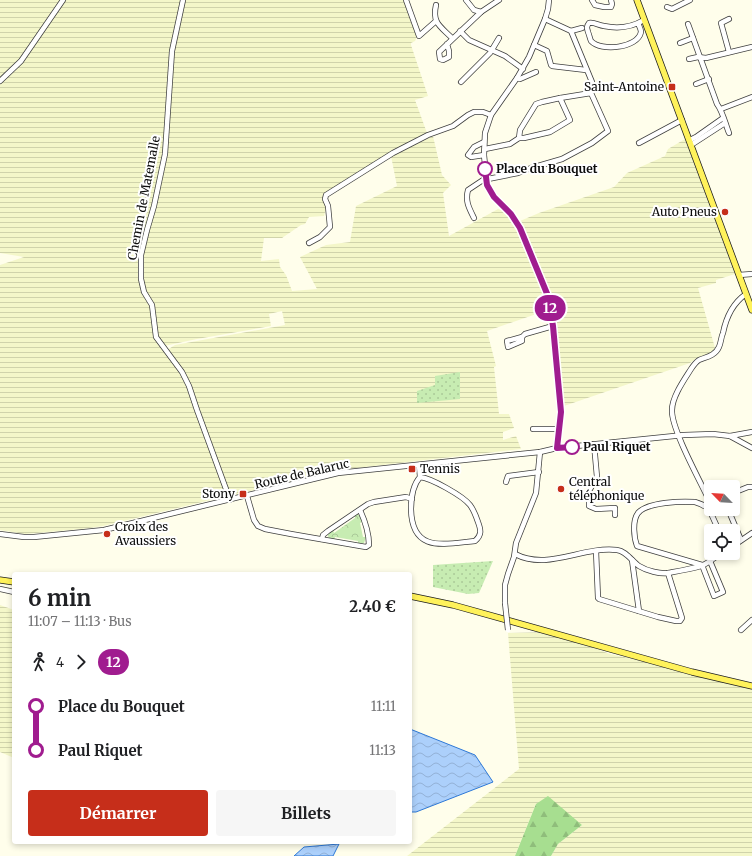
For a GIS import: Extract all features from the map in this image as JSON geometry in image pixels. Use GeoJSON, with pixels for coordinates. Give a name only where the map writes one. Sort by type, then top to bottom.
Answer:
{"type":"FeatureCollection","features":[{"type":"Feature","properties":{"kind":"main road"},"geometry":{"type":"LineString","coordinates":[[637,0],[752,310]]}},
{"type":"Feature","properties":{"kind":"main road"},"geometry":{"type":"LineString","coordinates":[[0,580],[12,582]]}},
{"type":"Feature","properties":{"kind":"main road"},"geometry":{"type":"LineString","coordinates":[[412,596],[452,605],[679,668],[752,686]]}},
{"type":"Feature","properties":{"kind":"street"},"geometry":{"type":"LineString","coordinates":[[0,81],[21,61],[63,0]]}},
{"type":"Feature","properties":{"kind":"street","name":"Chemin de Matemalle"},"geometry":{"type":"LineString","coordinates":[[183,0],[172,51],[165,154],[154,206],[141,255],[141,279],[144,292],[152,305],[156,337],[182,372],[189,386],[230,500]]}},
{"type":"Feature","properties":{"kind":"street"},"geometry":{"type":"LineString","coordinates":[[406,0],[419,36],[436,21]]}},
{"type":"Feature","properties":{"kind":"street"},"geometry":{"type":"LineString","coordinates":[[466,0],[474,10],[481,12]]}},
{"type":"Feature","properties":{"kind":"street"},"geometry":{"type":"LineString","coordinates":[[447,44],[481,12],[499,0]]}},
{"type":"Feature","properties":{"kind":"street"},"geometry":{"type":"LineString","coordinates":[[549,0],[545,19],[523,69],[491,115],[484,142],[484,155],[487,185],[494,197],[511,214],[520,228],[548,296],[553,326],[561,412],[557,448]]}},
{"type":"Feature","properties":{"kind":"street"},"geometry":{"type":"LineString","coordinates":[[592,0],[595,5],[608,8],[611,7],[611,0]]}},
{"type":"Feature","properties":{"kind":"street"},"geometry":{"type":"LineString","coordinates":[[667,7],[672,9],[690,0]]}},
{"type":"Feature","properties":{"kind":"street"},"geometry":{"type":"LineString","coordinates":[[436,5],[434,14],[436,21],[452,38]]}},
{"type":"Feature","properties":{"kind":"street"},"geometry":{"type":"LineString","coordinates":[[545,19],[571,31],[582,28]]}},
{"type":"Feature","properties":{"kind":"street"},"geometry":{"type":"LineString","coordinates":[[729,19],[720,23],[729,52]]}},
{"type":"Feature","properties":{"kind":"street"},"geometry":{"type":"LineString","coordinates":[[638,23],[641,31],[640,34],[628,44],[615,47],[606,47],[591,41],[587,29],[588,23],[592,22],[604,26],[615,27],[629,26],[644,20]]}},
{"type":"Feature","properties":{"kind":"street"},"geometry":{"type":"LineString","coordinates":[[688,24],[729,133]]}},
{"type":"Feature","properties":{"kind":"street"},"geometry":{"type":"LineString","coordinates":[[474,218],[466,198],[468,190],[486,180],[518,173],[562,159],[606,133],[607,129],[591,93],[592,82],[571,31]]}},
{"type":"Feature","properties":{"kind":"street"},"geometry":{"type":"LineString","coordinates":[[460,32],[469,40],[505,56],[523,69]]}},
{"type":"Feature","properties":{"kind":"street"},"geometry":{"type":"LineString","coordinates":[[461,82],[493,50],[499,38]]}},
{"type":"Feature","properties":{"kind":"street"},"geometry":{"type":"LineString","coordinates":[[680,43],[693,38]]}},
{"type":"Feature","properties":{"kind":"street"},"geometry":{"type":"LineString","coordinates":[[534,45],[547,51],[551,65],[586,70]]}},
{"type":"Feature","properties":{"kind":"street"},"geometry":{"type":"LineString","coordinates":[[689,59],[706,58],[752,47]]}},
{"type":"Feature","properties":{"kind":"street"},"geometry":{"type":"LineString","coordinates":[[517,78],[520,79],[536,72]]}},
{"type":"Feature","properties":{"kind":"street"},"geometry":{"type":"LineString","coordinates":[[696,84],[709,79]]}},
{"type":"Feature","properties":{"kind":"street"},"geometry":{"type":"LineString","coordinates":[[519,138],[520,130],[536,104],[591,93]]}},
{"type":"Feature","properties":{"kind":"street"},"geometry":{"type":"LineString","coordinates":[[721,109],[752,97]]}},
{"type":"Feature","properties":{"kind":"street"},"geometry":{"type":"LineString","coordinates":[[484,149],[510,144],[519,138],[550,132],[570,120],[560,98]]}},
{"type":"Feature","properties":{"kind":"street"},"geometry":{"type":"LineString","coordinates":[[309,243],[320,237],[330,227],[328,206],[325,199],[326,195],[393,153],[429,135],[453,126],[474,112],[483,112],[491,115]]}},
{"type":"Feature","properties":{"kind":"street"},"geometry":{"type":"LineString","coordinates":[[639,143],[682,120]]}},
{"type":"Feature","properties":{"kind":"street"},"geometry":{"type":"LineString","coordinates":[[690,143],[724,120]]}},
{"type":"Feature","properties":{"kind":"street"},"geometry":{"type":"LineString","coordinates":[[484,142],[474,147],[468,155],[471,157],[484,155]]}},
{"type":"Feature","properties":{"kind":"street"},"geometry":{"type":"LineString","coordinates":[[739,275],[752,274]]}},
{"type":"Feature","properties":{"kind":"street"},"geometry":{"type":"LineString","coordinates":[[704,489],[679,436],[673,418],[673,402],[698,360],[704,359],[715,353],[719,347],[728,315],[732,308],[746,294]]}},
{"type":"Feature","properties":{"kind":"street"},"geometry":{"type":"LineString","coordinates":[[522,337],[525,334],[553,326]]}},
{"type":"Feature","properties":{"kind":"street"},"geometry":{"type":"LineString","coordinates":[[533,430],[559,429]]}},
{"type":"Feature","properties":{"kind":"street"},"geometry":{"type":"LineString","coordinates":[[730,436],[752,432]]}},
{"type":"Feature","properties":{"kind":"street","name":"Route de Balaruc"},"geometry":{"type":"LineString","coordinates":[[0,534],[34,537],[104,530],[338,473],[540,452],[557,448],[679,436],[713,434],[730,436],[752,448]]}},
{"type":"Feature","properties":{"kind":"street"},"geometry":{"type":"LineString","coordinates":[[594,444],[597,478],[589,491],[590,506],[596,509],[615,508],[615,515]]}},
{"type":"Feature","properties":{"kind":"street"},"geometry":{"type":"LineString","coordinates":[[508,630],[505,585],[515,554],[516,543],[536,493],[540,452]]}},
{"type":"Feature","properties":{"kind":"street"},"geometry":{"type":"LineString","coordinates":[[419,465],[420,477],[412,499],[412,524],[416,533],[424,541],[439,543],[475,541],[479,538],[481,533],[479,525],[470,505],[448,489],[425,477],[420,477]]}},
{"type":"Feature","properties":{"kind":"street"},"geometry":{"type":"LineString","coordinates":[[506,482],[508,476],[539,472]]}},
{"type":"Feature","properties":{"kind":"street"},"geometry":{"type":"LineString","coordinates":[[740,490],[752,487]]}},
{"type":"Feature","properties":{"kind":"street"},"geometry":{"type":"LineString","coordinates":[[247,496],[254,520],[258,526],[265,529],[366,547],[369,545],[367,528],[360,510]]}},
{"type":"Feature","properties":{"kind":"street"},"geometry":{"type":"LineString","coordinates":[[322,539],[323,535],[328,530],[368,504],[383,500],[406,497],[412,499]]}},
{"type":"Feature","properties":{"kind":"street"},"geometry":{"type":"LineString","coordinates":[[702,565],[636,546],[634,529],[638,513],[659,504],[696,502],[709,508],[715,524]]}},
{"type":"Feature","properties":{"kind":"street"},"geometry":{"type":"LineString","coordinates":[[731,516],[741,540],[752,533]]}},
{"type":"Feature","properties":{"kind":"street"},"geometry":{"type":"LineString","coordinates":[[515,554],[537,560],[544,560],[581,552],[618,550],[625,553],[644,568],[661,573],[684,570],[710,561],[723,592],[714,596],[702,565]]}},
{"type":"Feature","properties":{"kind":"street"},"geometry":{"type":"LineString","coordinates":[[596,551],[598,598],[603,601],[680,621],[682,618],[668,573]]}},
{"type":"Feature","properties":{"kind":"street"},"geometry":{"type":"LineString","coordinates":[[632,560],[639,611]]}},
{"type":"Feature","properties":{"kind":"street"},"geometry":{"type":"LineString","coordinates":[[683,560],[684,570]]}},
{"type":"Feature","properties":{"kind":"street"},"geometry":{"type":"LineString","coordinates":[[0,590],[12,592]]}},
{"type":"Feature","properties":{"kind":"street"},"geometry":{"type":"LineString","coordinates":[[741,630],[752,620]]}},
{"type":"Feature","properties":{"kind":"green space"},"geometry":{"type":"Polygon","coordinates":[[[0,0],[61,0],[20,60],[0,79],[0,0]]]}},
{"type":"Feature","properties":{"kind":"green space"},"geometry":{"type":"Polygon","coordinates":[[[64,0],[181,0],[170,51],[163,153],[153,206],[143,236],[139,255],[139,277],[142,293],[150,305],[154,338],[180,372],[188,387],[227,496],[103,526],[25,534],[0,530],[0,265],[24,257],[0,253],[0,82],[22,62],[64,0]]]}},
{"type":"Feature","properties":{"kind":"green space"},"geometry":{"type":"Polygon","coordinates":[[[184,0],[405,0],[418,35],[411,45],[428,96],[415,100],[427,133],[392,156],[433,136],[442,175],[451,185],[443,193],[449,236],[498,209],[502,210],[508,215],[515,225],[543,289],[548,310],[487,331],[496,366],[494,367],[499,414],[509,414],[514,428],[503,432],[503,440],[516,436],[521,449],[339,470],[230,496],[190,385],[167,350],[175,345],[285,325],[282,311],[269,314],[271,326],[164,346],[157,336],[154,315],[143,287],[142,255],[164,162],[173,51],[184,0]],[[391,156],[323,199],[327,205],[324,216],[309,217],[305,224],[301,225],[282,238],[264,238],[261,261],[279,259],[280,267],[286,275],[292,291],[317,289],[300,257],[326,245],[350,242],[356,206],[397,186],[391,156]]]}},
{"type":"Feature","properties":{"kind":"green space"},"geometry":{"type":"Polygon","coordinates":[[[685,139],[735,274],[716,280],[716,283],[698,288],[715,348],[711,353],[697,358],[690,363],[564,406],[552,295],[520,221],[614,187],[627,173],[665,156],[668,149],[685,139]]]}},
{"type":"Feature","properties":{"kind":"green space"},"geometry":{"type":"Polygon","coordinates":[[[460,372],[460,399],[417,403],[417,391],[435,385],[435,376],[460,372]]]}},
{"type":"Feature","properties":{"kind":"green space"},"geometry":{"type":"Polygon","coordinates":[[[358,514],[362,522],[360,523],[363,537],[366,537],[364,543],[358,544],[358,541],[335,537],[334,540],[329,538],[328,534],[333,530],[334,533],[355,518],[355,515],[358,514]]]}},
{"type":"Feature","properties":{"kind":"green space"},"geometry":{"type":"Polygon","coordinates":[[[493,561],[479,593],[468,594],[433,587],[433,565],[493,561]]]}},
{"type":"Feature","properties":{"kind":"green space"},"geometry":{"type":"Polygon","coordinates":[[[0,605],[12,609],[12,757],[0,752],[0,605]]]}},
{"type":"Feature","properties":{"kind":"green space"},"geometry":{"type":"Polygon","coordinates":[[[552,632],[610,654],[752,685],[752,856],[551,856],[558,844],[582,825],[536,804],[515,856],[407,856],[519,769],[508,633],[552,632]]]}},
{"type":"Feature","properties":{"kind":"green space"},"geometry":{"type":"Polygon","coordinates":[[[548,796],[582,825],[558,844],[551,856],[515,856],[536,804],[548,796]]]}},
{"type":"Feature","properties":{"kind":"water"},"geometry":{"type":"Polygon","coordinates":[[[412,730],[475,755],[493,782],[416,812],[412,812],[412,730]]]}},
{"type":"Feature","properties":{"kind":"water"},"geometry":{"type":"Polygon","coordinates":[[[339,844],[333,856],[294,856],[304,847],[339,844]]]}},
{"type":"Feature","properties":{"kind":"bus line","name":"12"},"geometry":{"type":"LineString","coordinates":[[485,169],[487,185],[494,197],[511,214],[520,228],[548,296],[553,326],[561,412],[557,448],[572,447]]}},
{"type":"Feature","properties":{"kind":"place","name":"Saint-Antoine"},"geometry":{"type":"Point","coordinates":[672,87]}},
{"type":"Feature","properties":{"kind":"place","name":"Place du Bouquet"},"geometry":{"type":"Point","coordinates":[485,169]}},
{"type":"Feature","properties":{"kind":"place","name":"Auto Pneus"},"geometry":{"type":"Point","coordinates":[725,212]}},
{"type":"Feature","properties":{"kind":"place","name":"Paul Riquet"},"geometry":{"type":"Point","coordinates":[572,447]}},
{"type":"Feature","properties":{"kind":"place","name":"Tennis"},"geometry":{"type":"Point","coordinates":[412,469]}},
{"type":"Feature","properties":{"kind":"place","name":"Central téléphonique"},"geometry":{"type":"Point","coordinates":[561,489]}},
{"type":"Feature","properties":{"kind":"place","name":"Stony"},"geometry":{"type":"Point","coordinates":[243,494]}},
{"type":"Feature","properties":{"kind":"place","name":"Croix des Avaussiers"},"geometry":{"type":"Point","coordinates":[107,534]}}]}
